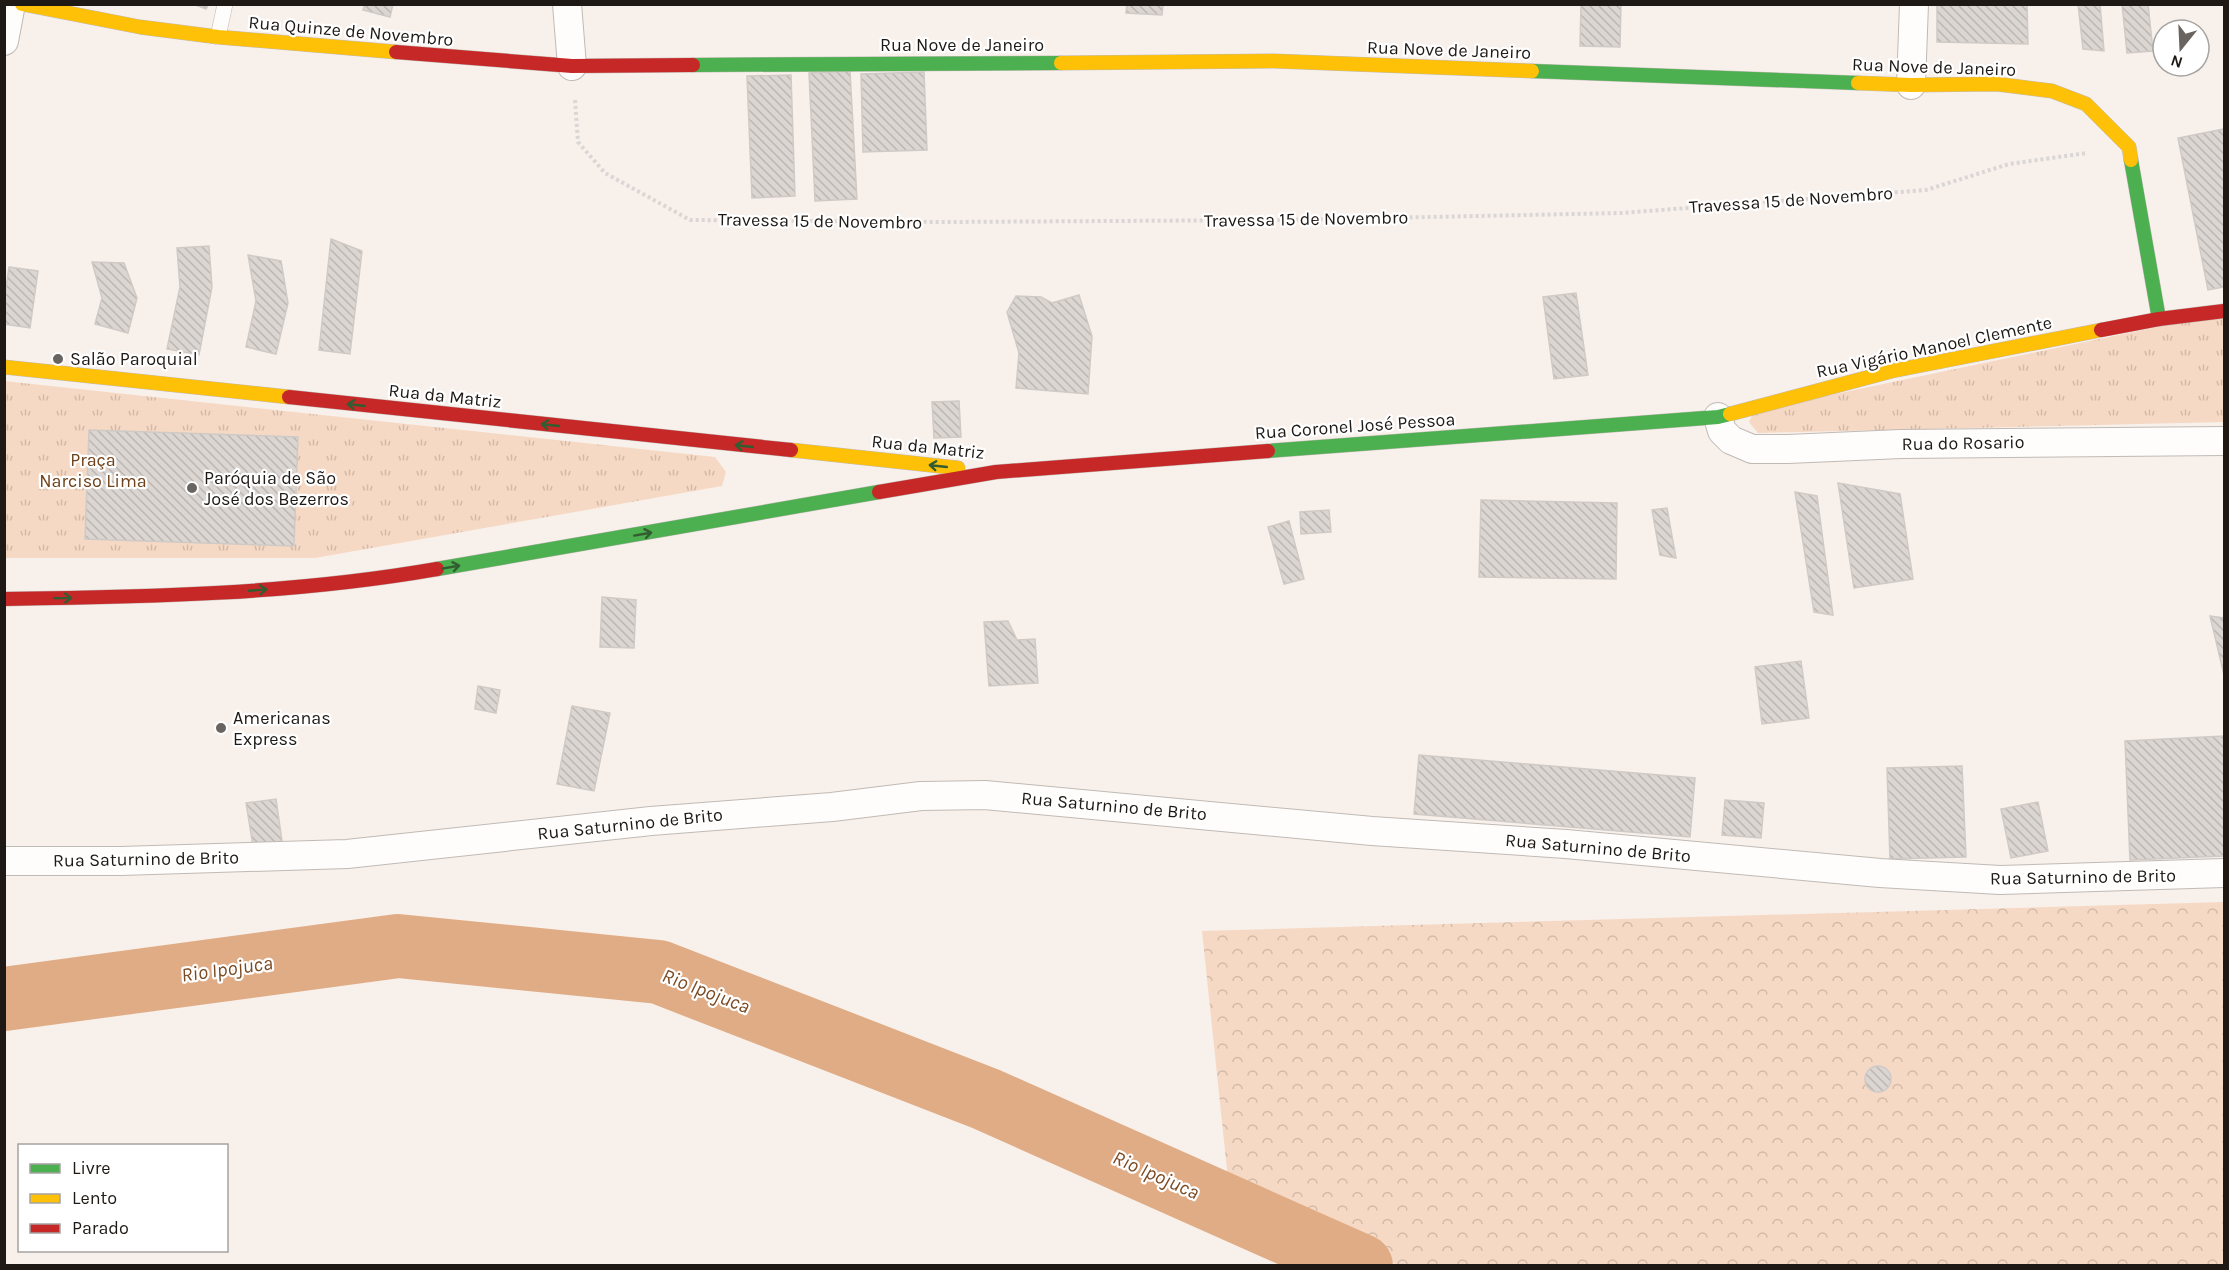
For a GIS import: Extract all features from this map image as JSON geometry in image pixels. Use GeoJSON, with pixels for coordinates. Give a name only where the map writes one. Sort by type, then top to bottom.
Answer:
{"type":"FeatureCollection","features":[{"type":"Feature","properties":{"kind":"main road","name":"Rua Quinze de Novembro"},"geometry":{"type":"LineString","coordinates":[[22,4],[140,27],[218,37],[572,66]]}},
{"type":"Feature","properties":{"kind":"main road","name":"Rua Nove de Janeiro"},"geometry":{"type":"LineString","coordinates":[[572,66],[1274,61],[1911,85],[1997,84],[2052,91],[2086,104],[2129,147]]}},
{"type":"Feature","properties":{"kind":"main road"},"geometry":{"type":"LineString","coordinates":[[2129,147],[2159,319]]}},
{"type":"Feature","properties":{"kind":"main road","name":"Rua Vigário Manoel Clemente"},"geometry":{"type":"LineString","coordinates":[[1718,417],[1892,371],[2159,319],[2224,310]]}},
{"type":"Feature","properties":{"kind":"main road","name":"Rua da Matriz"},"geometry":{"type":"LineString","coordinates":[[4,367],[996,472]]}},
{"type":"Feature","properties":{"kind":"main road","name":"Rua Coronel José Pessoa"},"geometry":{"type":"LineString","coordinates":[[996,472],[1718,417]]}},
{"type":"Feature","properties":{"kind":"main road","name":"Rua da Matriz"},"geometry":{"type":"LineString","coordinates":[[4,599],[180,596],[379,579],[996,472]]}},
{"type":"Feature","properties":{"kind":"street"},"geometry":{"type":"LineString","coordinates":[[4,41],[11,4]]}},
{"type":"Feature","properties":{"kind":"street"},"geometry":{"type":"LineString","coordinates":[[567,4],[572,66]]}},
{"type":"Feature","properties":{"kind":"street"},"geometry":{"type":"LineString","coordinates":[[1911,85],[1914,4]]}},
{"type":"Feature","properties":{"kind":"street","name":"Rua do Rosario"},"geometry":{"type":"LineString","coordinates":[[1718,417],[1722,431],[1731,440],[1752,449],[1901,444],[2224,441]]}},
{"type":"Feature","properties":{"kind":"street","name":"Rua Saturnino de Brito"},"geometry":{"type":"LineString","coordinates":[[4,861],[122,861],[347,854],[651,821],[832,807],[921,795],[985,795],[1372,831],[1566,844],[1880,873],[2000,880],[2224,873]]}},
{"type":"Feature","properties":{"kind":"lane"},"geometry":{"type":"LineString","coordinates":[[218,37],[225,4]]}},
{"type":"Feature","properties":{"kind":"path","name":"Travessa 15 de Novembro"},"geometry":{"type":"LineString","coordinates":[[572,66],[578,142],[605,172],[690,220],[945,222],[1621,213],[1926,190],[2009,164],[2129,147]]}},
{"type":"Feature","properties":{"kind":"green space"},"geometry":{"type":"Polygon","coordinates":[[[2224,313],[2224,422],[1758,433],[1749,422],[1754,411],[2224,313]]]}},
{"type":"Feature","properties":{"kind":"green space","name":"Praça Narciso Lima"},"geometry":{"type":"Polygon","coordinates":[[[4,381],[715,457],[726,472],[722,486],[315,558],[5,558],[4,381]]]}},
{"type":"Feature","properties":{"kind":"green space"},"geometry":{"type":"Polygon","coordinates":[[[2224,902],[2224,1265],[1399,1265],[1231,1208],[1202,931],[2224,902]]]}},
{"type":"Feature","properties":{"kind":"building"},"geometry":{"type":"Polygon","coordinates":[[[193,4],[209,4],[206,9],[193,4]]]}},
{"type":"Feature","properties":{"kind":"building"},"geometry":{"type":"Polygon","coordinates":[[[365,4],[393,4],[390,17],[363,10],[365,4]]]}},
{"type":"Feature","properties":{"kind":"building"},"geometry":{"type":"Polygon","coordinates":[[[1127,4],[1163,4],[1162,15],[1126,13],[1127,4]]]}},
{"type":"Feature","properties":{"kind":"building"},"geometry":{"type":"Polygon","coordinates":[[[1581,4],[1621,4],[1620,47],[1580,46],[1581,4]]]}},
{"type":"Feature","properties":{"kind":"building"},"geometry":{"type":"Polygon","coordinates":[[[1937,4],[2027,4],[2028,44],[1937,42],[1937,4]]]}},
{"type":"Feature","properties":{"kind":"building"},"geometry":{"type":"Polygon","coordinates":[[[2078,4],[2100,4],[2104,51],[2083,49],[2078,4]]]}},
{"type":"Feature","properties":{"kind":"building"},"geometry":{"type":"Polygon","coordinates":[[[2122,4],[2148,4],[2151,51],[2127,53],[2122,4]]]}},
{"type":"Feature","properties":{"kind":"building"},"geometry":{"type":"Polygon","coordinates":[[[850,71],[857,199],[815,201],[809,73],[850,71]]]}},
{"type":"Feature","properties":{"kind":"building"},"geometry":{"type":"Polygon","coordinates":[[[924,72],[927,150],[863,152],[861,74],[924,72]]]}},
{"type":"Feature","properties":{"kind":"building"},"geometry":{"type":"Polygon","coordinates":[[[791,75],[795,196],[752,198],[747,76],[791,75]]]}},
{"type":"Feature","properties":{"kind":"building"},"geometry":{"type":"Polygon","coordinates":[[[2224,129],[2224,287],[2208,290],[2178,138],[2224,129]]]}},
{"type":"Feature","properties":{"kind":"building"},"geometry":{"type":"Polygon","coordinates":[[[331,239],[362,251],[350,354],[319,350],[331,239]]]}},
{"type":"Feature","properties":{"kind":"building"},"geometry":{"type":"Polygon","coordinates":[[[209,246],[212,287],[199,355],[167,349],[180,287],[177,248],[209,246]]]}},
{"type":"Feature","properties":{"kind":"building"},"geometry":{"type":"Polygon","coordinates":[[[248,255],[281,261],[288,303],[276,354],[246,347],[256,301],[248,255]]]}},
{"type":"Feature","properties":{"kind":"building"},"geometry":{"type":"Polygon","coordinates":[[[92,262],[124,263],[137,298],[128,333],[95,324],[102,298],[92,262]]]}},
{"type":"Feature","properties":{"kind":"building"},"geometry":{"type":"Polygon","coordinates":[[[9,267],[38,271],[30,328],[4,324],[4,301],[9,267]]]}},
{"type":"Feature","properties":{"kind":"building"},"geometry":{"type":"Polygon","coordinates":[[[1576,293],[1588,375],[1554,379],[1543,297],[1576,293]]]}},
{"type":"Feature","properties":{"kind":"building"},"geometry":{"type":"Polygon","coordinates":[[[1079,295],[1092,336],[1088,394],[1016,388],[1019,353],[1007,312],[1016,296],[1041,297],[1052,303],[1079,295]]]}},
{"type":"Feature","properties":{"kind":"building"},"geometry":{"type":"Polygon","coordinates":[[[959,401],[961,437],[934,438],[932,402],[959,401]]]}},
{"type":"Feature","properties":{"kind":"building","name":"Paróquia de São José dos Bezerros"},"geometry":{"type":"Polygon","coordinates":[[[89,430],[298,437],[294,546],[85,539],[89,430]]]}},
{"type":"Feature","properties":{"kind":"building"},"geometry":{"type":"Polygon","coordinates":[[[1838,483],[1900,494],[1913,579],[1854,588],[1838,483]]]}},
{"type":"Feature","properties":{"kind":"building"},"geometry":{"type":"Polygon","coordinates":[[[1795,492],[1817,496],[1833,615],[1814,612],[1795,492]]]}},
{"type":"Feature","properties":{"kind":"building"},"geometry":{"type":"Polygon","coordinates":[[[1481,500],[1617,503],[1616,579],[1479,577],[1481,500]]]}},
{"type":"Feature","properties":{"kind":"building"},"geometry":{"type":"Polygon","coordinates":[[[1667,508],[1676,558],[1660,555],[1652,510],[1667,508]]]}},
{"type":"Feature","properties":{"kind":"building"},"geometry":{"type":"Polygon","coordinates":[[[1329,510],[1331,532],[1301,534],[1300,512],[1329,510]]]}},
{"type":"Feature","properties":{"kind":"building"},"geometry":{"type":"Polygon","coordinates":[[[1289,521],[1304,579],[1284,584],[1268,527],[1289,521]]]}},
{"type":"Feature","properties":{"kind":"building"},"geometry":{"type":"Polygon","coordinates":[[[602,597],[636,600],[634,648],[600,647],[602,597]]]}},
{"type":"Feature","properties":{"kind":"building"},"geometry":{"type":"Polygon","coordinates":[[[2210,616],[2224,618],[2224,675],[2210,616]]]}},
{"type":"Feature","properties":{"kind":"building"},"geometry":{"type":"Polygon","coordinates":[[[1008,621],[1017,640],[1035,639],[1038,683],[989,686],[984,622],[1008,621]]]}},
{"type":"Feature","properties":{"kind":"building"},"geometry":{"type":"Polygon","coordinates":[[[1801,661],[1809,718],[1762,724],[1755,667],[1801,661]]]}},
{"type":"Feature","properties":{"kind":"building"},"geometry":{"type":"Polygon","coordinates":[[[478,686],[500,690],[496,713],[475,709],[478,686]]]}},
{"type":"Feature","properties":{"kind":"building"},"geometry":{"type":"Polygon","coordinates":[[[572,706],[610,713],[594,791],[557,784],[572,706]]]}},
{"type":"Feature","properties":{"kind":"building"},"geometry":{"type":"Polygon","coordinates":[[[2224,736],[2224,856],[2130,860],[2125,741],[2224,736]]]}},
{"type":"Feature","properties":{"kind":"building"},"geometry":{"type":"Polygon","coordinates":[[[1419,755],[1695,778],[1690,837],[1414,814],[1419,755]]]}},
{"type":"Feature","properties":{"kind":"building"},"geometry":{"type":"Polygon","coordinates":[[[1962,766],[1966,857],[1890,859],[1887,768],[1962,766]]]}},
{"type":"Feature","properties":{"kind":"building"},"geometry":{"type":"Polygon","coordinates":[[[276,799],[282,841],[253,846],[246,803],[276,799]]]}},
{"type":"Feature","properties":{"kind":"building"},"geometry":{"type":"Polygon","coordinates":[[[1725,800],[1764,803],[1761,838],[1722,835],[1725,800]]]}},
{"type":"Feature","properties":{"kind":"building"},"geometry":{"type":"Polygon","coordinates":[[[2038,802],[2048,851],[2011,858],[2001,809],[2038,802]]]}},
{"type":"Feature","properties":{"kind":"building"},"geometry":{"type":"Polygon","coordinates":[[[1878,1066],[1887,1070],[1891,1079],[1887,1088],[1878,1092],[1869,1088],[1865,1079],[1869,1070],[1878,1066]]]}},
{"type":"Feature","properties":{"kind":"waterway","name":"Rio Ipojuca"},"geometry":{"type":"LineString","coordinates":[[4,999],[398,946],[659,972],[986,1099],[1361,1266]]}},
{"type":"Feature","properties":{"kind":"traffic: fast"},"geometry":{"type":"LineString","coordinates":[[693,65],[1061,63]]}},
{"type":"Feature","properties":{"kind":"traffic: fast"},"geometry":{"type":"LineString","coordinates":[[1532,71],[1858,83]]}},
{"type":"Feature","properties":{"kind":"traffic: fast"},"geometry":{"type":"LineString","coordinates":[[2131,160],[2159,319]]}},
{"type":"Feature","properties":{"kind":"traffic: fast"},"geometry":{"type":"LineString","coordinates":[[1268,451],[1718,417],[1730,414]]}},
{"type":"Feature","properties":{"kind":"traffic: fast"},"geometry":{"type":"LineString","coordinates":[[437,569],[879,492]]}},
{"type":"Feature","properties":{"kind":"traffic: slow"},"geometry":{"type":"LineString","coordinates":[[22,4],[140,27],[218,37],[396,52]]}},
{"type":"Feature","properties":{"kind":"traffic: slow"},"geometry":{"type":"LineString","coordinates":[[1061,63],[1274,61],[1532,71]]}},
{"type":"Feature","properties":{"kind":"traffic: slow"},"geometry":{"type":"LineString","coordinates":[[1858,83],[1997,84],[2052,91],[2086,104],[2129,147],[2131,160]]}},
{"type":"Feature","properties":{"kind":"traffic: slow"},"geometry":{"type":"LineString","coordinates":[[1730,414],[1892,371],[2101,330]]}},
{"type":"Feature","properties":{"kind":"traffic: slow"},"geometry":{"type":"LineString","coordinates":[[4,367],[289,397]]}},
{"type":"Feature","properties":{"kind":"traffic: slow"},"geometry":{"type":"LineString","coordinates":[[791,450],[958,468]]}},
{"type":"Feature","properties":{"kind":"traffic: jam"},"geometry":{"type":"LineString","coordinates":[[396,52],[572,66],[693,65]]}},
{"type":"Feature","properties":{"kind":"traffic: jam"},"geometry":{"type":"LineString","coordinates":[[2101,330],[2159,319],[2224,311]]}},
{"type":"Feature","properties":{"kind":"traffic: jam"},"geometry":{"type":"LineString","coordinates":[[289,397],[791,450]]}},
{"type":"Feature","properties":{"kind":"traffic: jam"},"geometry":{"type":"LineString","coordinates":[[879,492],[996,472],[1268,451]]}},
{"type":"Feature","properties":{"kind":"traffic: jam"},"geometry":{"type":"LineString","coordinates":[[4,599],[221,593],[329,584],[437,569]]}},
{"type":"Feature","properties":{"kind":"place","name":"Salão Paroquial"},"geometry":{"type":"Point","coordinates":[58,359]}},
{"type":"Feature","properties":{"kind":"place","name":"Paróquia de São José dos Bezerros"},"geometry":{"type":"Point","coordinates":[192,488]}},
{"type":"Feature","properties":{"kind":"place","name":"Americanas Express"},"geometry":{"type":"Point","coordinates":[221,728]}}]}
